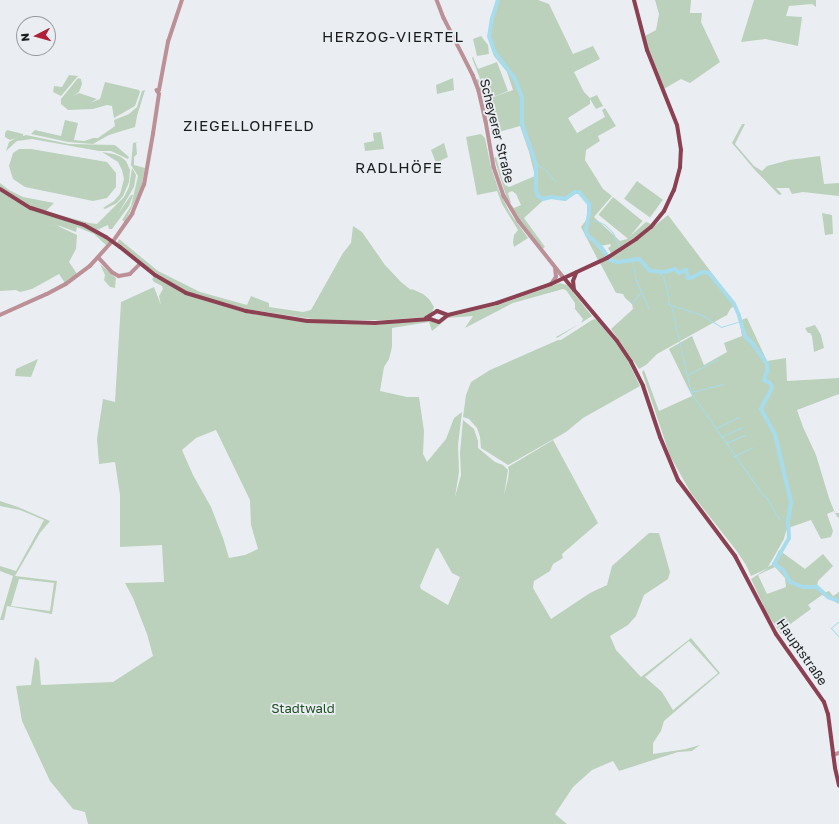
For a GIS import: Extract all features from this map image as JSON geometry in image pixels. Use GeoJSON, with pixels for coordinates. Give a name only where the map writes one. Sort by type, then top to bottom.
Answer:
{"type":"FeatureCollection","features":[{"type":"Feature","properties":{"kind":"main road"},"geometry":{"type":"LineString","coordinates":[[0,189],[27,207],[84,225],[106,237],[168,284],[204,299],[262,314],[308,321],[363,323],[434,319],[438,322],[448,315],[504,301],[551,284],[607,258],[644,233],[661,215],[674,190],[681,161],[681,143],[677,125],[647,50],[634,0]]}},
{"type":"Feature","properties":{"kind":"main road"},"geometry":{"type":"LineString","coordinates":[[574,290],[573,281],[576,272]]}},
{"type":"Feature","properties":{"kind":"main road","name":"Hauptstraße"},"geometry":{"type":"LineString","coordinates":[[564,278],[617,341],[631,362],[643,386],[660,438],[678,480],[735,556],[776,634],[824,702],[828,714],[833,755],[839,786]]}},
{"type":"Feature","properties":{"kind":"main road"},"geometry":{"type":"LineString","coordinates":[[423,319],[438,311],[448,315]]}},
{"type":"Feature","properties":{"kind":"main road"},"geometry":{"type":"LineString","coordinates":[[442,313],[443,319]]}},
{"type":"Feature","properties":{"kind":"main road"},"geometry":{"type":"LineString","coordinates":[[433,314],[434,319]]}},
{"type":"Feature","properties":{"kind":"street"},"geometry":{"type":"LineString","coordinates":[[0,315],[66,284],[99,258],[132,214],[144,185],[168,42],[182,0]]}},
{"type":"Feature","properties":{"kind":"street","name":"Scheyerer Straße"},"geometry":{"type":"LineString","coordinates":[[437,0],[476,83],[484,108],[494,167],[504,196],[519,221],[564,278]]}},
{"type":"Feature","properties":{"kind":"street"},"geometry":{"type":"LineString","coordinates":[[99,258],[112,272],[119,276],[130,274],[140,264]]}},
{"type":"Feature","properties":{"kind":"street"},"geometry":{"type":"LineString","coordinates":[[551,284],[556,277],[554,266]]}},
{"type":"Feature","properties":{"kind":"street"},"geometry":{"type":"LineString","coordinates":[[833,755],[839,754]]}},
{"type":"Feature","properties":{"kind":"green space"},"geometry":{"type":"Polygon","coordinates":[[[496,0],[538,0],[549,4],[573,54],[593,46],[600,59],[574,72],[584,92],[590,98],[597,95],[603,106],[596,109],[590,99],[590,104],[568,118],[577,133],[605,117],[602,110],[605,108],[616,126],[598,136],[600,141],[586,150],[585,160],[603,189],[612,196],[594,217],[620,241],[627,239],[646,222],[651,224],[638,235],[611,253],[608,248],[611,246],[610,244],[601,246],[588,235],[586,229],[590,215],[590,203],[587,204],[587,201],[578,190],[565,197],[548,196],[524,218],[545,247],[542,249],[520,220],[511,205],[514,208],[521,205],[516,194],[512,191],[508,193],[511,203],[508,202],[494,158],[496,157],[505,185],[509,187],[535,176],[520,126],[492,134],[484,102],[476,80],[478,79],[488,99],[513,90],[507,72],[494,56],[488,34],[496,0]]]}},
{"type":"Feature","properties":{"kind":"green space"},"geometry":{"type":"Polygon","coordinates":[[[655,0],[691,0],[690,13],[702,13],[701,22],[720,62],[690,83],[681,79],[662,90],[643,37],[656,30],[659,14],[655,0]]]}},
{"type":"Feature","properties":{"kind":"green space"},"geometry":{"type":"Polygon","coordinates":[[[754,0],[816,0],[816,7],[812,4],[789,6],[786,16],[802,17],[798,46],[765,39],[741,42],[754,0]]]}},
{"type":"Feature","properties":{"kind":"green space"},"geometry":{"type":"Polygon","coordinates":[[[481,36],[488,45],[489,54],[477,56],[473,39],[481,36]]]}},
{"type":"Feature","properties":{"kind":"green space"},"geometry":{"type":"Polygon","coordinates":[[[473,57],[478,69],[497,62],[508,91],[488,99],[472,58],[473,57]]]}},
{"type":"Feature","properties":{"kind":"green space"},"geometry":{"type":"Polygon","coordinates":[[[69,75],[78,76],[61,96],[53,92],[54,86],[62,87],[69,75]]]}},
{"type":"Feature","properties":{"kind":"green space"},"geometry":{"type":"Polygon","coordinates":[[[78,78],[81,79],[82,84],[79,92],[73,96],[79,93],[97,99],[90,103],[100,99],[105,82],[139,90],[140,92],[135,106],[114,118],[112,106],[107,105],[93,109],[68,110],[61,104],[61,99],[78,78]]]}},
{"type":"Feature","properties":{"kind":"green space"},"geometry":{"type":"Polygon","coordinates":[[[453,78],[454,90],[437,94],[436,85],[453,78]]]}},
{"type":"Feature","properties":{"kind":"green space"},"geometry":{"type":"Polygon","coordinates":[[[145,90],[135,127],[109,135],[93,144],[68,142],[31,134],[35,130],[61,136],[65,120],[78,123],[74,140],[84,141],[98,138],[115,126],[114,120],[129,114],[137,107],[142,91],[145,90]]]}},
{"type":"Feature","properties":{"kind":"green space"},"geometry":{"type":"Polygon","coordinates":[[[742,124],[745,124],[735,144],[754,166],[762,171],[767,166],[789,160],[820,156],[824,184],[839,183],[839,196],[803,192],[792,194],[789,188],[776,188],[782,194],[779,195],[732,143],[742,124]]]}},
{"type":"Feature","properties":{"kind":"green space"},"geometry":{"type":"Polygon","coordinates":[[[7,130],[23,134],[23,136],[26,135],[69,144],[115,145],[129,157],[128,159],[111,151],[99,151],[32,139],[17,141],[6,151],[9,142],[16,138],[10,140],[5,137],[7,130]]]}},
{"type":"Feature","properties":{"kind":"green space"},"geometry":{"type":"Polygon","coordinates":[[[381,132],[384,149],[365,151],[364,143],[374,141],[373,133],[381,132]]]}},
{"type":"Feature","properties":{"kind":"green space"},"geometry":{"type":"Polygon","coordinates":[[[481,134],[485,138],[491,167],[499,191],[510,213],[528,238],[514,247],[514,235],[518,230],[502,204],[497,191],[477,195],[466,137],[481,134]]]}},
{"type":"Feature","properties":{"kind":"green space"},"geometry":{"type":"Polygon","coordinates":[[[138,142],[136,143],[137,154],[134,157],[134,165],[145,168],[141,188],[125,222],[122,220],[131,206],[138,176],[131,165],[133,143],[138,142]]]}},
{"type":"Feature","properties":{"kind":"green space"},"geometry":{"type":"Polygon","coordinates":[[[444,143],[448,157],[436,163],[431,150],[444,143]]]}},
{"type":"Feature","properties":{"kind":"green space"},"geometry":{"type":"Polygon","coordinates":[[[19,149],[31,149],[107,162],[116,173],[116,187],[107,198],[93,201],[25,187],[13,179],[9,166],[13,153],[19,149]]]}},
{"type":"Feature","properties":{"kind":"green space"},"geometry":{"type":"Polygon","coordinates":[[[102,152],[121,157],[126,161],[130,170],[129,182],[123,196],[117,203],[105,209],[103,208],[114,201],[120,194],[124,179],[118,162],[102,152]]]}},
{"type":"Feature","properties":{"kind":"green space"},"geometry":{"type":"Polygon","coordinates":[[[132,168],[136,175],[134,187],[118,214],[131,195],[133,195],[129,206],[112,229],[109,229],[108,225],[97,230],[49,212],[97,224],[124,197],[129,187],[132,168]]]}},
{"type":"Feature","properties":{"kind":"green space"},"geometry":{"type":"Polygon","coordinates":[[[637,181],[663,200],[650,218],[624,199],[637,181]]]}},
{"type":"Feature","properties":{"kind":"green space"},"geometry":{"type":"Polygon","coordinates":[[[0,183],[9,190],[23,197],[54,203],[46,211],[32,207],[0,187],[0,183]]]}},
{"type":"Feature","properties":{"kind":"green space"},"geometry":{"type":"Polygon","coordinates":[[[0,191],[30,209],[89,229],[110,242],[106,245],[94,234],[77,227],[76,232],[60,226],[42,225],[58,226],[77,235],[76,249],[69,262],[77,274],[65,283],[59,274],[32,289],[20,292],[16,290],[0,291],[0,191]]]}},
{"type":"Feature","properties":{"kind":"green space"},"geometry":{"type":"Polygon","coordinates":[[[613,197],[643,221],[628,239],[599,215],[613,197]]]}},
{"type":"Feature","properties":{"kind":"green space"},"geometry":{"type":"Polygon","coordinates":[[[822,213],[832,215],[833,234],[825,235],[822,213]]]}},
{"type":"Feature","properties":{"kind":"green space"},"geometry":{"type":"Polygon","coordinates":[[[668,215],[736,305],[731,308],[727,315],[657,354],[646,365],[639,369],[611,329],[633,309],[632,304],[623,294],[616,293],[600,263],[633,243],[668,215]]]}},
{"type":"Feature","properties":{"kind":"green space"},"geometry":{"type":"Polygon","coordinates":[[[587,219],[585,229],[586,234],[606,256],[598,260],[581,227],[587,219]]]}},
{"type":"Feature","properties":{"kind":"green space"},"geometry":{"type":"Polygon","coordinates":[[[353,226],[362,232],[385,265],[401,282],[411,290],[412,289],[423,294],[429,299],[434,307],[431,315],[426,317],[386,320],[319,320],[246,309],[193,294],[180,288],[147,267],[117,243],[119,239],[158,271],[200,292],[247,305],[251,296],[269,303],[269,307],[303,312],[311,310],[343,253],[351,243],[353,226]]]}},
{"type":"Feature","properties":{"kind":"green space"},"geometry":{"type":"Polygon","coordinates":[[[100,264],[116,278],[115,288],[110,287],[104,280],[105,275],[100,264]]]}},
{"type":"Feature","properties":{"kind":"green space","name":"Stadtwald"},"geometry":{"type":"Polygon","coordinates":[[[154,277],[197,298],[246,313],[301,321],[373,325],[428,320],[439,324],[449,317],[501,304],[560,283],[567,285],[592,316],[581,323],[583,319],[575,309],[575,303],[566,290],[563,289],[513,303],[465,328],[473,316],[448,318],[432,331],[429,322],[392,328],[392,347],[389,359],[384,367],[380,391],[407,397],[419,397],[424,431],[423,454],[427,462],[446,439],[454,418],[462,412],[458,445],[459,472],[455,497],[461,475],[460,453],[463,420],[474,429],[478,441],[478,448],[495,462],[503,465],[508,470],[504,495],[508,479],[509,471],[508,467],[553,440],[598,523],[562,554],[563,558],[553,564],[550,571],[534,581],[533,588],[551,619],[590,593],[607,585],[612,566],[649,533],[659,533],[670,572],[668,579],[644,595],[636,616],[628,625],[610,636],[616,650],[641,677],[691,638],[720,673],[664,721],[661,731],[653,743],[653,754],[686,749],[700,745],[692,751],[678,752],[619,771],[613,761],[592,770],[573,787],[555,814],[567,824],[88,824],[85,812],[73,809],[50,781],[22,721],[16,686],[31,685],[35,657],[39,661],[41,685],[113,682],[153,656],[147,634],[133,598],[125,583],[164,582],[162,545],[120,547],[120,495],[115,462],[99,464],[97,439],[103,399],[115,402],[121,302],[154,287],[161,305],[159,296],[163,289],[162,286],[154,282],[152,279],[154,277]],[[216,430],[196,438],[182,450],[193,475],[211,507],[229,558],[245,555],[258,549],[251,525],[250,500],[216,430]],[[438,548],[436,549],[420,586],[421,589],[448,605],[460,577],[452,573],[438,548]],[[689,641],[645,677],[662,692],[673,710],[718,673],[689,641]]]}},
{"type":"Feature","properties":{"kind":"green space"},"geometry":{"type":"Polygon","coordinates":[[[747,318],[767,361],[786,358],[787,381],[839,378],[839,394],[797,410],[816,455],[834,511],[827,514],[833,531],[831,537],[821,539],[811,520],[791,527],[786,531],[784,539],[768,567],[773,564],[779,550],[805,569],[823,554],[833,566],[818,581],[817,586],[824,593],[829,591],[833,596],[839,592],[839,604],[822,595],[808,605],[811,609],[785,628],[781,634],[768,615],[751,579],[768,568],[751,576],[736,550],[691,493],[670,456],[642,372],[644,370],[659,411],[692,396],[669,349],[692,336],[704,365],[727,352],[724,343],[742,336],[740,325],[741,320],[747,318]],[[775,567],[758,575],[767,594],[786,587],[785,578],[775,567]]]}},
{"type":"Feature","properties":{"kind":"green space"},"geometry":{"type":"Polygon","coordinates":[[[595,319],[599,322],[624,353],[640,386],[583,418],[566,432],[508,465],[481,448],[477,428],[469,419],[463,417],[466,395],[471,382],[490,370],[561,340],[595,319]]]}},
{"type":"Feature","properties":{"kind":"green space"},"geometry":{"type":"Polygon","coordinates":[[[580,324],[557,338],[556,337],[580,324]]]}},
{"type":"Feature","properties":{"kind":"green space"},"geometry":{"type":"Polygon","coordinates":[[[815,325],[821,335],[824,348],[814,352],[812,336],[805,328],[815,325]]]}},
{"type":"Feature","properties":{"kind":"green space"},"geometry":{"type":"Polygon","coordinates":[[[38,359],[31,377],[15,376],[16,369],[38,359]]]}},
{"type":"Feature","properties":{"kind":"green space"},"geometry":{"type":"Polygon","coordinates":[[[0,501],[50,521],[40,533],[15,576],[57,581],[52,614],[7,606],[4,620],[0,620],[13,576],[0,571],[0,566],[16,571],[44,520],[20,510],[0,506],[0,501]],[[19,579],[11,606],[50,611],[54,583],[19,579]]]}},
{"type":"Feature","properties":{"kind":"green space"},"geometry":{"type":"Polygon","coordinates":[[[835,513],[839,513],[838,518],[835,513]]]}},
{"type":"Feature","properties":{"kind":"waterway"},"geometry":{"type":"LineString","coordinates":[[498,0],[492,18],[489,36],[495,53],[514,77],[522,97],[522,124],[536,164],[536,190],[538,196],[543,199],[551,197],[565,199],[575,192],[579,192],[589,204],[586,230],[587,235],[601,247],[610,260],[618,262],[639,259],[650,271],[665,272],[675,269],[679,273],[686,270],[688,278],[702,272],[709,273],[734,304],[739,315]]}},
{"type":"Feature","properties":{"kind":"waterway"},"geometry":{"type":"LineString","coordinates":[[536,164],[545,169],[555,181]]}},
{"type":"Feature","properties":{"kind":"waterway"},"geometry":{"type":"LineString","coordinates":[[594,220],[604,224],[613,233],[619,246]]}},
{"type":"Feature","properties":{"kind":"waterway"},"geometry":{"type":"LineString","coordinates":[[632,260],[636,280],[649,309]]}},
{"type":"Feature","properties":{"kind":"waterway"},"geometry":{"type":"LineString","coordinates":[[657,272],[663,276],[669,298],[668,304],[702,315],[721,327],[741,321]]}},
{"type":"Feature","properties":{"kind":"waterway"},"geometry":{"type":"LineString","coordinates":[[631,303],[640,293]]}},
{"type":"Feature","properties":{"kind":"waterway"},"geometry":{"type":"LineString","coordinates":[[671,305],[691,393],[763,495],[766,497],[779,519]]}},
{"type":"Feature","properties":{"kind":"waterway"},"geometry":{"type":"LineString","coordinates":[[739,316],[745,336],[767,364],[767,371],[764,380],[770,383],[772,388],[761,409],[775,434],[791,502],[788,520],[789,538],[774,564],[783,570],[790,582],[803,587],[817,587],[828,597],[839,601]]}},
{"type":"Feature","properties":{"kind":"waterway"},"geometry":{"type":"LineString","coordinates":[[687,375],[718,359]]}},
{"type":"Feature","properties":{"kind":"waterway"},"geometry":{"type":"LineString","coordinates":[[691,392],[724,384]]}},
{"type":"Feature","properties":{"kind":"waterway"},"geometry":{"type":"LineString","coordinates":[[716,428],[739,417]]}},
{"type":"Feature","properties":{"kind":"waterway"},"geometry":{"type":"LineString","coordinates":[[721,437],[742,427]]}},
{"type":"Feature","properties":{"kind":"waterway"},"geometry":{"type":"LineString","coordinates":[[726,443],[745,435]]}},
{"type":"Feature","properties":{"kind":"waterway"},"geometry":{"type":"LineString","coordinates":[[734,456],[753,447]]}},
{"type":"Feature","properties":{"kind":"waterway"},"geometry":{"type":"LineString","coordinates":[[839,621],[831,628],[839,637]]}},
{"type":"Feature","properties":{"kind":"district","name":"HERZOG-VIERTEL"},"geometry":{"type":"Point","coordinates":[393,37]}},
{"type":"Feature","properties":{"kind":"district","name":"ZIEGELLOHFELD"},"geometry":{"type":"Point","coordinates":[249,126]}},
{"type":"Feature","properties":{"kind":"district","name":"RADLHÖFE"},"geometry":{"type":"Point","coordinates":[399,168]}}]}
